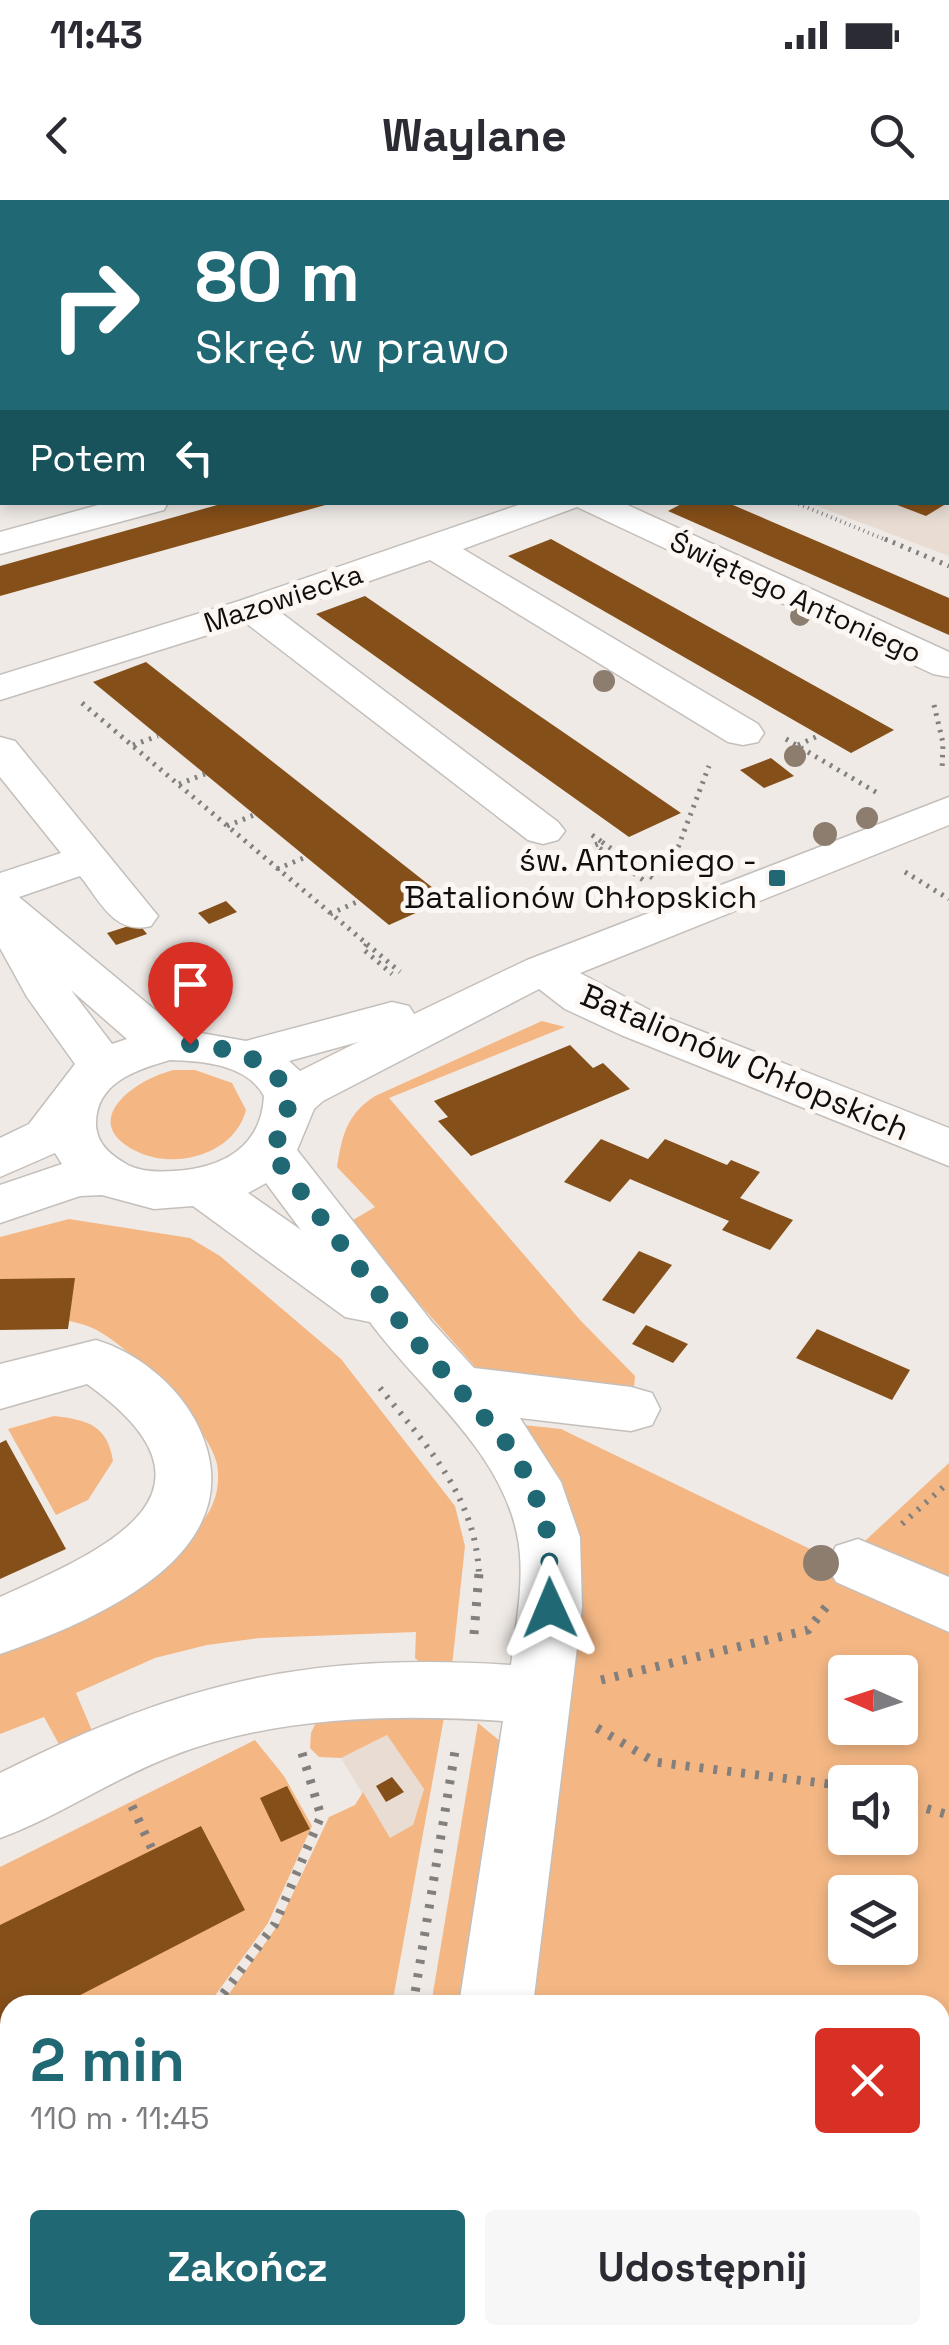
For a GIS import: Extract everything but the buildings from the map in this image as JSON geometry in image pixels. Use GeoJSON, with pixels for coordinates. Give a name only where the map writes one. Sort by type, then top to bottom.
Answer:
{"type":"FeatureCollection","features":[{"type":"Feature","properties":{"kind":"street"},"geometry":{"type":"LineString","coordinates":[[0,543],[140,505]]}},
{"type":"Feature","properties":{"kind":"street","name":"Mazowiecka"},"geometry":{"type":"LineString","coordinates":[[0,688],[252,609],[555,505]]}},
{"type":"Feature","properties":{"kind":"street","name":"Świętego Antoniego"},"geometry":{"type":"LineString","coordinates":[[598,505],[947,666]]}},
{"type":"Feature","properties":{"kind":"street"},"geometry":{"type":"LineString","coordinates":[[436,548],[743,733]]}},
{"type":"Feature","properties":{"kind":"street"},"geometry":{"type":"LineString","coordinates":[[252,609],[544,831]]}},
{"type":"Feature","properties":{"kind":"street"},"geometry":{"type":"LineString","coordinates":[[0,750],[134,916]]}},
{"type":"Feature","properties":{"kind":"street"},"geometry":{"type":"LineString","coordinates":[[290,1102],[304,1089],[532,975],[946,794]]}},
{"type":"Feature","properties":{"kind":"street"},"geometry":{"type":"LineString","coordinates":[[0,888],[90,858]]}},
{"type":"Feature","properties":{"kind":"street"},"geometry":{"type":"LineString","coordinates":[[0,906],[152,1035],[168,1044]]}},
{"type":"Feature","properties":{"kind":"street"},"geometry":{"type":"LineString","coordinates":[[0,906],[51,997],[103,1066]]}},
{"type":"Feature","properties":{"kind":"street"},"geometry":{"type":"LineString","coordinates":[[248,1056],[532,975]]}},
{"type":"Feature","properties":{"kind":"street","name":"Batalionów Chłopskich"},"geometry":{"type":"LineString","coordinates":[[532,975],[638,1024],[949,1148]]}},
{"type":"Feature","properties":{"kind":"street"},"geometry":{"type":"LineString","coordinates":[[0,1159],[47,1136],[68,1113],[82,1086],[103,1066],[131,1052],[168,1044],[210,1045],[248,1056],[278,1078],[290,1102],[289,1118],[270,1151],[240,1175],[204,1188],[152,1189],[105,1177],[76,1178],[0,1204]]}},
{"type":"Feature","properties":{"kind":"street"},"geometry":{"type":"LineString","coordinates":[[68,1113],[67,1134],[78,1157],[105,1177]]}},
{"type":"Feature","properties":{"kind":"street"},"geometry":{"type":"LineString","coordinates":[[270,1151],[391,1356]]}},
{"type":"Feature","properties":{"kind":"street"},"geometry":{"type":"LineString","coordinates":[[204,1188],[391,1356],[458,1388],[630,1408]]}},
{"type":"Feature","properties":{"kind":"street"},"geometry":{"type":"LineString","coordinates":[[0,1344],[113,1373],[168,1424],[186,1469],[179,1516],[139,1556],[0,1627]]}},
{"type":"Feature","properties":{"kind":"street"},"geometry":{"type":"LineString","coordinates":[[0,1387],[34,1374],[113,1373]]}},
{"type":"Feature","properties":{"kind":"street"},"geometry":{"type":"LineString","coordinates":[[0,1426],[62,1401],[113,1373]]}},
{"type":"Feature","properties":{"kind":"street"},"geometry":{"type":"LineString","coordinates":[[458,1388],[503,1438],[531,1482],[549,1537],[550,1608],[497,1995]]}},
{"type":"Feature","properties":{"kind":"street"},"geometry":{"type":"LineString","coordinates":[[858,1564],[949,1606]]}},
{"type":"Feature","properties":{"kind":"street"},"geometry":{"type":"LineString","coordinates":[[0,1807],[166,1728],[287,1700],[465,1689],[540,1695]]}},
{"type":"Feature","properties":{"kind":"path"},"geometry":{"type":"LineString","coordinates":[[801,505],[949,566]]}},
{"type":"Feature","properties":{"kind":"path"},"geometry":{"type":"LineString","coordinates":[[946,794],[943,743],[928,679],[947,666]]}},
{"type":"Feature","properties":{"kind":"path"},"geometry":{"type":"LineString","coordinates":[[77,699],[408,983]]}},
{"type":"Feature","properties":{"kind":"path"},"geometry":{"type":"LineString","coordinates":[[602,842],[663,886],[715,748],[743,733]]}},
{"type":"Feature","properties":{"kind":"path"},"geometry":{"type":"LineString","coordinates":[[797,746],[820,735]]}},
{"type":"Feature","properties":{"kind":"path"},"geometry":{"type":"LineString","coordinates":[[132,746],[158,736]]}},
{"type":"Feature","properties":{"kind":"path"},"geometry":{"type":"LineString","coordinates":[[178,785],[205,774]]}},
{"type":"Feature","properties":{"kind":"path"},"geometry":{"type":"LineString","coordinates":[[227,826],[254,814]]}},
{"type":"Feature","properties":{"kind":"path"},"geometry":{"type":"LineString","coordinates":[[277,869],[306,857]]}},
{"type":"Feature","properties":{"kind":"path"},"geometry":{"type":"LineString","coordinates":[[900,868],[949,899]]}},
{"type":"Feature","properties":{"kind":"path"},"geometry":{"type":"LineString","coordinates":[[330,914],[360,901]]}},
{"type":"Feature","properties":{"kind":"path"},"geometry":{"type":"LineString","coordinates":[[391,1356],[470,1506],[480,1551],[480,1604],[415,1995]]}},
{"type":"Feature","properties":{"kind":"path"},"geometry":{"type":"LineString","coordinates":[[540,1695],[808,1630],[858,1564]]}},
{"type":"Feature","properties":{"kind":"path"},"geometry":{"type":"LineString","coordinates":[[540,1695],[655,1762],[828,1784]]}},
{"type":"Feature","properties":{"kind":"path"},"geometry":{"type":"LineString","coordinates":[[223,1995],[275,1924],[321,1816],[287,1700]]}},
{"type":"Feature","properties":{"kind":"path"},"geometry":{"type":"LineString","coordinates":[[127,1796],[152,1850]]}},
{"type":"Feature","properties":{"kind":"path"},"geometry":{"type":"LineString","coordinates":[[918,1806],[949,1815]]}},
{"type":"Feature","properties":{"kind":"shaded area"},"geometry":{"type":"Polygon","coordinates":[[[814,505],[949,505],[949,556],[814,505]]]}},
{"type":"Feature","properties":{"kind":"shaded area"},"geometry":{"type":"Polygon","coordinates":[[[542,1021],[565,1027],[389,1098],[581,1321],[635,1376],[634,1388],[478,1370],[348,1223],[375,1207],[337,1167],[344,1135],[358,1110],[375,1096],[542,1021]]]}},
{"type":"Feature","properties":{"kind":"shaded area"},"geometry":{"type":"Polygon","coordinates":[[[174,1070],[195,1070],[232,1083],[246,1110],[240,1125],[217,1148],[185,1158],[151,1157],[119,1139],[111,1127],[112,1114],[130,1091],[174,1070]]]}},
{"type":"Feature","properties":{"kind":"shaded area"},"geometry":{"type":"Polygon","coordinates":[[[69,1219],[190,1238],[220,1256],[341,1359],[455,1506],[465,1546],[451,1675],[433,1675],[415,1658],[416,1632],[260,1638],[207,1645],[155,1658],[76,1693],[93,1733],[61,1748],[44,1717],[0,1734],[0,1641],[112,1584],[170,1549],[207,1515],[218,1484],[217,1464],[199,1428],[164,1386],[124,1349],[79,1323],[0,1316],[0,1237],[69,1219]]]}},
{"type":"Feature","properties":{"kind":"shaded area"},"geometry":{"type":"Polygon","coordinates":[[[54,1416],[94,1426],[106,1439],[113,1461],[88,1500],[56,1515],[8,1429],[54,1416]]]}},
{"type":"Feature","properties":{"kind":"shaded area"},"geometry":{"type":"Polygon","coordinates":[[[524,1425],[561,1429],[949,1616],[949,1995],[533,1995],[577,1536],[562,1481],[524,1425]]]}},
{"type":"Feature","properties":{"kind":"shaded area"},"geometry":{"type":"Polygon","coordinates":[[[949,1463],[949,1590],[853,1552],[949,1463]]]}},
{"type":"Feature","properties":{"kind":"shaded area"},"geometry":{"type":"Polygon","coordinates":[[[445,1712],[394,1995],[228,1995],[278,1925],[329,1817],[355,1805],[363,1792],[390,1838],[413,1825],[424,1789],[387,1735],[341,1758],[319,1757],[310,1748],[311,1733],[319,1716],[445,1712]]]}},
{"type":"Feature","properties":{"kind":"shaded area"},"geometry":{"type":"Polygon","coordinates":[[[478,1723],[501,1742],[463,1995],[433,1995],[478,1723]]]}},
{"type":"Feature","properties":{"kind":"shaded area"},"geometry":{"type":"Polygon","coordinates":[[[387,1735],[424,1789],[413,1825],[390,1839],[341,1758],[387,1735]]]}},
{"type":"Feature","properties":{"kind":"shaded area"},"geometry":{"type":"Polygon","coordinates":[[[255,1740],[284,1776],[312,1826],[268,1923],[215,1995],[0,1995],[0,1867],[255,1740]]]}},
{"type":"Feature","properties":{"kind":"place","name":"św. Antoniego - Batalionów Chłopskich"},"geometry":{"type":"Point","coordinates":[777,878]}},
{"type":"Feature","properties":{"kind":"route"},"geometry":{"type":"LineString","coordinates":[[190,1044],[210,1045],[248,1056],[264,1065],[286,1090],[289,1118],[270,1151],[279,1168],[412,1337],[503,1438],[531,1482],[549,1537],[550,1608]]}}]}
